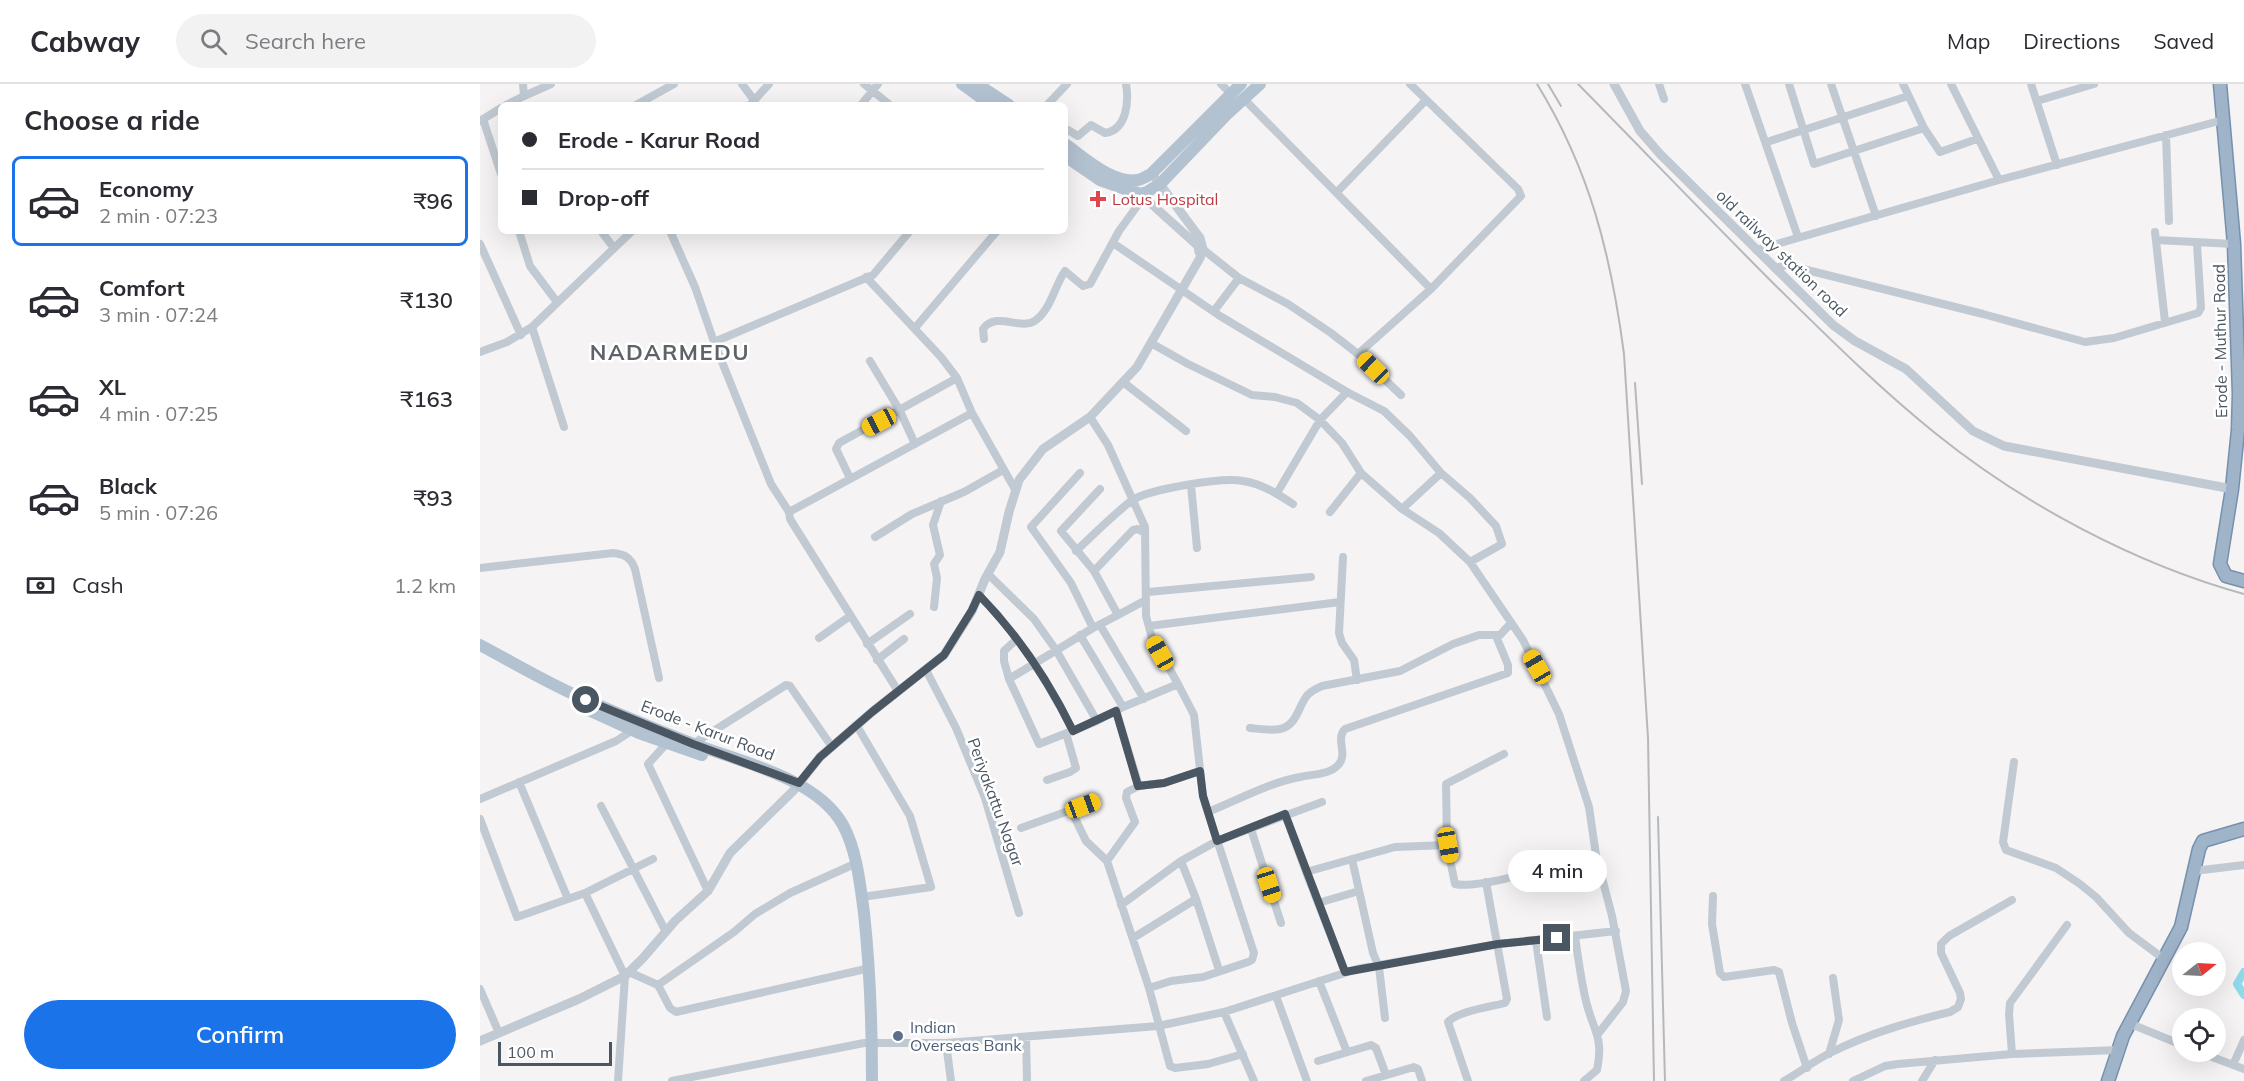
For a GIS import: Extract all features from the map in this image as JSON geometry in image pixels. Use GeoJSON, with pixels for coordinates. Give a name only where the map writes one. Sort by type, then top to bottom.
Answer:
{"type":"FeatureCollection","features":[{"type":"Feature","properties":{"kind":"highway","name":"Erode - Muthur Road"},"geometry":{"type":"LineString","coordinates":[[2220,84],[2234,244],[2239,266],[2241,430],[2220,564],[2226,576],[2244,581]]}},
{"type":"Feature","properties":{"kind":"highway"},"geometry":{"type":"LineString","coordinates":[[2108,1081],[2123,1036],[2181,927],[2203,841],[2244,829]]}},
{"type":"Feature","properties":{"kind":"main road"},"geometry":{"type":"LineString","coordinates":[[962,84],[987,102]]}},
{"type":"Feature","properties":{"kind":"main road"},"geometry":{"type":"LineString","coordinates":[[977,84],[1004,102]]}},
{"type":"Feature","properties":{"kind":"main road"},"geometry":{"type":"LineString","coordinates":[[1068,146],[1105,171],[1128,180],[1137,180],[1151,174],[1242,84]]}},
{"type":"Feature","properties":{"kind":"main road"},"geometry":{"type":"LineString","coordinates":[[1068,158],[1100,180],[1141,196],[1161,183],[1260,84]]}},
{"type":"Feature","properties":{"kind":"main road","name":"Erode - Karur Road"},"geometry":{"type":"LineString","coordinates":[[480,645],[586,700],[796,786],[826,805],[842,823],[849,837],[862,897],[868,1043],[872,1081]]}},
{"type":"Feature","properties":{"kind":"main road","name":"Erode - Karur Road"},"geometry":{"type":"LineString","coordinates":[[480,653],[584,708],[633,730],[796,786],[835,825],[845,846],[866,969]]}},
{"type":"Feature","properties":{"kind":"main road","name":"Erode - Karur Road"},"geometry":{"type":"LineString","coordinates":[[864,1081],[868,1043]]}},
{"type":"Feature","properties":{"kind":"street"},"geometry":{"type":"LineString","coordinates":[[523,84],[524,96]]}},
{"type":"Feature","properties":{"kind":"street"},"geometry":{"type":"LineString","coordinates":[[512,102],[551,84]]}},
{"type":"Feature","properties":{"kind":"street"},"geometry":{"type":"LineString","coordinates":[[641,102],[674,84]]}},
{"type":"Feature","properties":{"kind":"street"},"geometry":{"type":"LineString","coordinates":[[742,84],[751,102]]}},
{"type":"Feature","properties":{"kind":"street"},"geometry":{"type":"LineString","coordinates":[[753,102],[769,84]]}},
{"type":"Feature","properties":{"kind":"street"},"geometry":{"type":"LineString","coordinates":[[864,84],[875,87],[888,102]]}},
{"type":"Feature","properties":{"kind":"street"},"geometry":{"type":"LineString","coordinates":[[1050,102],[1067,84]]}},
{"type":"Feature","properties":{"kind":"street"},"geometry":{"type":"LineString","coordinates":[[1068,130],[1078,136],[1091,125],[1106,133],[1113,130],[1126,111],[1128,102],[1126,84]]}},
{"type":"Feature","properties":{"kind":"street"},"geometry":{"type":"LineString","coordinates":[[1221,84],[1231,94]]}},
{"type":"Feature","properties":{"kind":"street"},"geometry":{"type":"LineString","coordinates":[[1358,354],[1431,289],[1521,196],[1518,189],[1410,84]]}},
{"type":"Feature","properties":{"kind":"street","name":"old railway station road"},"geometry":{"type":"LineString","coordinates":[[1614,84],[1640,131],[1833,325],[1855,341],[1906,369],[1973,431],[2004,446],[2232,489]]}},
{"type":"Feature","properties":{"kind":"street"},"geometry":{"type":"LineString","coordinates":[[1659,84],[1664,99]]}},
{"type":"Feature","properties":{"kind":"street"},"geometry":{"type":"LineString","coordinates":[[1745,84],[1767,142],[1798,237]]}},
{"type":"Feature","properties":{"kind":"street"},"geometry":{"type":"LineString","coordinates":[[1788,84],[1814,164],[1854,149],[1924,128]]}},
{"type":"Feature","properties":{"kind":"street"},"geometry":{"type":"LineString","coordinates":[[1831,84],[1876,216]]}},
{"type":"Feature","properties":{"kind":"street"},"geometry":{"type":"LineString","coordinates":[[1903,84],[1924,128],[1940,152],[1977,139]]}},
{"type":"Feature","properties":{"kind":"street"},"geometry":{"type":"LineString","coordinates":[[1952,84],[1999,180]]}},
{"type":"Feature","properties":{"kind":"street"},"geometry":{"type":"LineString","coordinates":[[2031,84],[2057,165]]}},
{"type":"Feature","properties":{"kind":"street"},"geometry":{"type":"LineString","coordinates":[[2037,100],[2094,84]]}},
{"type":"Feature","properties":{"kind":"street"},"geometry":{"type":"LineString","coordinates":[[863,102],[875,87]]}},
{"type":"Feature","properties":{"kind":"street"},"geometry":{"type":"LineString","coordinates":[[1767,142],[1908,96]]}},
{"type":"Feature","properties":{"kind":"street"},"geometry":{"type":"LineString","coordinates":[[1244,99],[1431,289]]}},
{"type":"Feature","properties":{"kind":"street"},"geometry":{"type":"LineString","coordinates":[[1337,192],[1426,100]]}},
{"type":"Feature","properties":{"kind":"street"},"geometry":{"type":"LineString","coordinates":[[498,110],[482,120],[498,165]]}},
{"type":"Feature","properties":{"kind":"street"},"geometry":{"type":"LineString","coordinates":[[1756,250],[1999,180],[2223,120]]}},
{"type":"Feature","properties":{"kind":"street"},"geometry":{"type":"LineString","coordinates":[[2166,135],[2169,221]]}},
{"type":"Feature","properties":{"kind":"street"},"geometry":{"type":"LineString","coordinates":[[480,1041],[579,999],[627,974],[708,891],[730,854],[796,786],[820,757],[944,655],[972,610],[1000,552],[1019,480],[1043,449],[1090,417],[1137,367],[1200,251],[1194,227],[1161,183],[1151,174]]}},
{"type":"Feature","properties":{"kind":"street"},"geometry":{"type":"LineString","coordinates":[[1128,180],[1141,196],[1200,251],[1239,278],[1288,304],[1331,333],[1358,354],[1401,395]]}},
{"type":"Feature","properties":{"kind":"street"},"geometry":{"type":"LineString","coordinates":[[984,339],[983,329],[990,323],[1005,321],[1027,323],[1038,319],[1065,271],[1083,286],[1088,285],[1141,196]]}},
{"type":"Feature","properties":{"kind":"street"},"geometry":{"type":"LineString","coordinates":[[520,234],[530,266],[557,302]]}},
{"type":"Feature","properties":{"kind":"street"},"geometry":{"type":"LineString","coordinates":[[603,234],[614,248]]}},
{"type":"Feature","properties":{"kind":"street"},"geometry":{"type":"LineString","coordinates":[[480,352],[521,335],[532,327],[629,234]]}},
{"type":"Feature","properties":{"kind":"street"},"geometry":{"type":"LineString","coordinates":[[671,234],[695,287],[714,342],[771,484],[789,512],[790,519],[898,691]]}},
{"type":"Feature","properties":{"kind":"street"},"geometry":{"type":"LineString","coordinates":[[714,342],[866,278],[873,274],[907,234]]}},
{"type":"Feature","properties":{"kind":"street"},"geometry":{"type":"LineString","coordinates":[[915,328],[994,234]]}},
{"type":"Feature","properties":{"kind":"street"},"geometry":{"type":"LineString","coordinates":[[2165,322],[2156,236],[2197,244],[2234,244]]}},
{"type":"Feature","properties":{"kind":"street"},"geometry":{"type":"LineString","coordinates":[[1113,243],[1214,311],[1347,392],[1384,411],[1410,436],[1441,473],[1470,498],[1496,526],[1502,544],[1470,562]]}},
{"type":"Feature","properties":{"kind":"street"},"geometry":{"type":"LineString","coordinates":[[480,244],[521,335]]}},
{"type":"Feature","properties":{"kind":"street"},"geometry":{"type":"LineString","coordinates":[[1775,268],[1787,265],[2085,342],[2114,338],[2200,311],[2197,244]]}},
{"type":"Feature","properties":{"kind":"street"},"geometry":{"type":"LineString","coordinates":[[866,278],[915,328],[957,378],[972,413],[1016,491]]}},
{"type":"Feature","properties":{"kind":"street"},"geometry":{"type":"LineString","coordinates":[[1214,311],[1239,278]]}},
{"type":"Feature","properties":{"kind":"street"},"geometry":{"type":"LineString","coordinates":[[532,327],[564,427]]}},
{"type":"Feature","properties":{"kind":"street"},"geometry":{"type":"LineString","coordinates":[[1150,343],[1252,395],[1275,397],[1297,403],[1320,420],[1342,443],[1361,473],[1402,509],[1439,533],[1470,562],[1511,623],[1537,667],[1556,707],[1589,807],[1596,855],[1616,931],[1626,996],[1598,1034]]}},
{"type":"Feature","properties":{"kind":"street"},"geometry":{"type":"LineString","coordinates":[[870,361],[900,411],[915,444]]}},
{"type":"Feature","properties":{"kind":"street"},"geometry":{"type":"LineString","coordinates":[[849,478],[836,446],[957,378]]}},
{"type":"Feature","properties":{"kind":"street"},"geometry":{"type":"LineString","coordinates":[[1123,382],[1186,431]]}},
{"type":"Feature","properties":{"kind":"street"},"geometry":{"type":"LineString","coordinates":[[1277,493],[1320,420],[1347,392]]}},
{"type":"Feature","properties":{"kind":"street"},"geometry":{"type":"LineString","coordinates":[[789,512],[972,413]]}},
{"type":"Feature","properties":{"kind":"street"},"geometry":{"type":"LineString","coordinates":[[1090,417],[1108,445],[1145,526],[1147,596],[1152,638],[1194,715],[1199,747],[1200,784],[1254,953],[1252,960],[1248,962],[1203,977],[1161,983],[1149,988]]}},
{"type":"Feature","properties":{"kind":"street"},"geometry":{"type":"LineString","coordinates":[[875,537],[912,514],[964,492],[1004,470]]}},
{"type":"Feature","properties":{"kind":"street"},"geometry":{"type":"LineString","coordinates":[[1080,473],[1031,527],[1071,583],[1144,699]]}},
{"type":"Feature","properties":{"kind":"street"},"geometry":{"type":"LineString","coordinates":[[1330,512],[1361,473]]}},
{"type":"Feature","properties":{"kind":"street"},"geometry":{"type":"LineString","coordinates":[[1402,509],[1441,473]]}},
{"type":"Feature","properties":{"kind":"street"},"geometry":{"type":"LineString","coordinates":[[1076,550],[1133,500],[1178,486],[1238,480],[1277,493],[1293,504]]}},
{"type":"Feature","properties":{"kind":"street"},"geometry":{"type":"LineString","coordinates":[[1191,485],[1197,548]]}},
{"type":"Feature","properties":{"kind":"street"},"geometry":{"type":"LineString","coordinates":[[1100,489],[1061,531],[1094,572],[1118,615]]}},
{"type":"Feature","properties":{"kind":"street"},"geometry":{"type":"LineString","coordinates":[[934,607],[937,579],[934,564],[940,555],[933,525],[941,501]]}},
{"type":"Feature","properties":{"kind":"street"},"geometry":{"type":"LineString","coordinates":[[1094,572],[1132,530],[1138,529],[1145,533]]}},
{"type":"Feature","properties":{"kind":"street"},"geometry":{"type":"LineString","coordinates":[[480,568],[614,554],[626,556],[632,561],[635,569],[660,678]]}},
{"type":"Feature","properties":{"kind":"street"},"geometry":{"type":"LineString","coordinates":[[1343,557],[1339,633],[1342,643],[1354,660],[1357,680]]}},
{"type":"Feature","properties":{"kind":"street"},"geometry":{"type":"LineString","coordinates":[[988,574],[1034,619],[1056,650],[1097,721]]}},
{"type":"Feature","properties":{"kind":"street"},"geometry":{"type":"LineString","coordinates":[[1009,679],[1147,596],[1311,577]]}},
{"type":"Feature","properties":{"kind":"street"},"geometry":{"type":"LineString","coordinates":[[979,595],[1005,622],[1046,679],[1070,732],[1076,768],[1047,780]]}},
{"type":"Feature","properties":{"kind":"street"},"geometry":{"type":"LineString","coordinates":[[1149,626],[1340,602]]}},
{"type":"Feature","properties":{"kind":"street"},"geometry":{"type":"LineString","coordinates":[[867,644],[910,614]]}},
{"type":"Feature","properties":{"kind":"street"},"geometry":{"type":"LineString","coordinates":[[819,638],[850,616]]}},
{"type":"Feature","properties":{"kind":"street"},"geometry":{"type":"LineString","coordinates":[[1250,728],[1281,729],[1295,719],[1307,696],[1322,686],[1400,671],[1440,649],[1472,637],[1484,634],[1496,636],[1511,623]]}},
{"type":"Feature","properties":{"kind":"street"},"geometry":{"type":"LineString","coordinates":[[1080,635],[1120,709],[1138,786]]}},
{"type":"Feature","properties":{"kind":"street"},"geometry":{"type":"LineString","coordinates":[[1208,812],[1289,779],[1325,772],[1336,767],[1342,757],[1341,735],[1345,729],[1508,673],[1508,666],[1496,636]]}},
{"type":"Feature","properties":{"kind":"street"},"geometry":{"type":"LineString","coordinates":[[877,660],[904,639]]}},
{"type":"Feature","properties":{"kind":"street"},"geometry":{"type":"LineString","coordinates":[[1017,639],[1004,651],[1004,661],[1009,679],[1039,744],[1097,721],[1178,684]]}},
{"type":"Feature","properties":{"kind":"street","name":"Periyakattu Nagar"},"geometry":{"type":"LineString","coordinates":[[926,670],[956,728],[984,798],[1019,913]]}},
{"type":"Feature","properties":{"kind":"street"},"geometry":{"type":"LineString","coordinates":[[693,744],[786,685],[790,687],[832,747]]}},
{"type":"Feature","properties":{"kind":"street"},"geometry":{"type":"LineString","coordinates":[[857,726],[910,816],[931,887],[862,897]]}},
{"type":"Feature","properties":{"kind":"street"},"geometry":{"type":"LineString","coordinates":[[480,799],[616,741],[633,730]]}},
{"type":"Feature","properties":{"kind":"street"},"geometry":{"type":"LineString","coordinates":[[667,743],[648,764],[708,891]]}},
{"type":"Feature","properties":{"kind":"street"},"geometry":{"type":"LineString","coordinates":[[1504,754],[1446,784],[1448,845],[1455,884],[1486,882],[1596,855]]}},
{"type":"Feature","properties":{"kind":"street"},"geometry":{"type":"LineString","coordinates":[[2014,762],[2003,842],[2006,850],[2056,868],[2080,884],[2096,897],[2129,933],[2164,959]]}},
{"type":"Feature","properties":{"kind":"street"},"geometry":{"type":"LineString","coordinates":[[1107,861],[1133,827],[1134,819],[1126,794],[1138,786],[1164,783],[1200,771]]}},
{"type":"Feature","properties":{"kind":"street"},"geometry":{"type":"LineString","coordinates":[[519,782],[568,899]]}},
{"type":"Feature","properties":{"kind":"street"},"geometry":{"type":"LineString","coordinates":[[1021,828],[1096,801]]}},
{"type":"Feature","properties":{"kind":"street"},"geometry":{"type":"LineString","coordinates":[[1121,905],[1181,861],[1217,841],[1322,802]]}},
{"type":"Feature","properties":{"kind":"street"},"geometry":{"type":"LineString","coordinates":[[601,806],[666,932]]}},
{"type":"Feature","properties":{"kind":"street"},"geometry":{"type":"LineString","coordinates":[[1071,810],[1086,842],[1107,861],[1149,988],[1169,1064],[1173,1068],[1208,1064],[1243,1054]]}},
{"type":"Feature","properties":{"kind":"street"},"geometry":{"type":"LineString","coordinates":[[1285,814],[1345,972]]}},
{"type":"Feature","properties":{"kind":"street"},"geometry":{"type":"LineString","coordinates":[[480,819],[517,917],[585,893],[653,859]]}},
{"type":"Feature","properties":{"kind":"street"},"geometry":{"type":"LineString","coordinates":[[1251,829],[1281,923]]}},
{"type":"Feature","properties":{"kind":"street"},"geometry":{"type":"LineString","coordinates":[[1306,872],[1395,847],[1448,845]]}},
{"type":"Feature","properties":{"kind":"street"},"geometry":{"type":"LineString","coordinates":[[1352,859],[1373,953],[1379,967],[1385,1018]]}},
{"type":"Feature","properties":{"kind":"street"},"geometry":{"type":"LineString","coordinates":[[1181,861],[1197,899],[1219,970]]}},
{"type":"Feature","properties":{"kind":"street"},"geometry":{"type":"LineString","coordinates":[[2194,871],[2244,865]]}},
{"type":"Feature","properties":{"kind":"street"},"geometry":{"type":"LineString","coordinates":[[658,985],[734,932],[755,914],[790,893],[850,866]]}},
{"type":"Feature","properties":{"kind":"street"},"geometry":{"type":"LineString","coordinates":[[1468,1081],[1448,1023],[1452,1018],[1462,1014],[1506,1002],[1486,882]]}},
{"type":"Feature","properties":{"kind":"street"},"geometry":{"type":"LineString","coordinates":[[1318,903],[1359,891]]}},
{"type":"Feature","properties":{"kind":"street"},"geometry":{"type":"LineString","coordinates":[[585,893],[627,974],[618,1081]]}},
{"type":"Feature","properties":{"kind":"street"},"geometry":{"type":"LineString","coordinates":[[1713,896],[1712,924],[1719,973],[1728,977],[1769,971],[1779,972],[1807,1068]]}},
{"type":"Feature","properties":{"kind":"street"},"geometry":{"type":"LineString","coordinates":[[1132,938],[1197,899]]}},
{"type":"Feature","properties":{"kind":"street"},"geometry":{"type":"LineString","coordinates":[[1784,1081],[1829,1054],[1881,1031],[1950,1012],[1958,1007],[1961,999],[1960,993],[1941,953],[1941,944],[1949,936],[2012,900]]}},
{"type":"Feature","properties":{"kind":"street"},"geometry":{"type":"LineString","coordinates":[[2012,1054],[2010,1003],[2067,925]]}},
{"type":"Feature","properties":{"kind":"street"},"geometry":{"type":"LineString","coordinates":[[672,1081],[868,1043],[946,1043],[1158,1026],[1224,1012],[1345,972],[1498,944],[1616,931]]}},
{"type":"Feature","properties":{"kind":"street"},"geometry":{"type":"LineString","coordinates":[[1575,936],[1586,1003],[1600,1045],[1597,1070],[1584,1081]]}},
{"type":"Feature","properties":{"kind":"street"},"geometry":{"type":"LineString","coordinates":[[1536,941],[1546,1017]]}},
{"type":"Feature","properties":{"kind":"street"},"geometry":{"type":"LineString","coordinates":[[627,974],[658,985],[670,1008],[676,1012],[866,969]]}},
{"type":"Feature","properties":{"kind":"street"},"geometry":{"type":"LineString","coordinates":[[1829,1054],[1839,1020],[1833,978]]}},
{"type":"Feature","properties":{"kind":"street"},"geometry":{"type":"LineString","coordinates":[[1319,981],[1347,1052]]}},
{"type":"Feature","properties":{"kind":"street"},"geometry":{"type":"LineString","coordinates":[[480,989],[499,1033]]}},
{"type":"Feature","properties":{"kind":"street"},"geometry":{"type":"LineString","coordinates":[[1275,996],[1307,1081]]}},
{"type":"Feature","properties":{"kind":"street"},"geometry":{"type":"LineString","coordinates":[[1224,1012],[1254,1081]]}},
{"type":"Feature","properties":{"kind":"street"},"geometry":{"type":"LineString","coordinates":[[2131,1024],[2172,1041]]}},
{"type":"Feature","properties":{"kind":"street"},"geometry":{"type":"LineString","coordinates":[[1026,1037],[1028,1081]]}},
{"type":"Feature","properties":{"kind":"street"},"geometry":{"type":"LineString","coordinates":[[2233,1065],[2244,1040]]}},
{"type":"Feature","properties":{"kind":"street"},"geometry":{"type":"LineString","coordinates":[[946,1043],[951,1081]]}},
{"type":"Feature","properties":{"kind":"street"},"geometry":{"type":"LineString","coordinates":[[1318,1061],[1374,1046],[1386,1075]]}},
{"type":"Feature","properties":{"kind":"street"},"geometry":{"type":"LineString","coordinates":[[1853,1081],[1885,1066],[1935,1060],[2118,1050]]}},
{"type":"Feature","properties":{"kind":"street"},"geometry":{"type":"LineString","coordinates":[[1922,1081],[1935,1060]]}},
{"type":"Feature","properties":{"kind":"street"},"geometry":{"type":"LineString","coordinates":[[2225,1062],[2244,1070]]}},
{"type":"Feature","properties":{"kind":"street"},"geometry":{"type":"LineString","coordinates":[[1366,1081],[1416,1067],[1422,1081]]}},
{"type":"Feature","properties":{"kind":"waterway"},"geometry":{"type":"LineString","coordinates":[[2244,972],[2237,984],[2244,995]]}},
{"type":"Feature","properties":{"kind":"railway"},"geometry":{"type":"LineString","coordinates":[[1537,84],[1571,149],[1596,214],[1612,282],[1624,354],[1648,738],[1654,1081]]}},
{"type":"Feature","properties":{"kind":"railway"},"geometry":{"type":"LineString","coordinates":[[1548,84],[1561,106]]}},
{"type":"Feature","properties":{"kind":"railway"},"geometry":{"type":"LineString","coordinates":[[1578,84],[1814,323],[1873,380],[1935,433],[2005,484],[2082,529],[2162,566],[2244,594]]}},
{"type":"Feature","properties":{"kind":"railway"},"geometry":{"type":"LineString","coordinates":[[1635,383],[1642,484]]}},
{"type":"Feature","properties":{"kind":"railway"},"geometry":{"type":"LineString","coordinates":[[1658,817],[1665,1081]]}},
{"type":"Feature","properties":{"kind":"place","name":"Lotus Hospital"},"geometry":{"type":"Point","coordinates":[1098,199]}},
{"type":"Feature","properties":{"kind":"place","name":"Indian Overseas Bank"},"geometry":{"type":"Point","coordinates":[898,1036]}},
{"type":"Feature","properties":{"kind":"district","name":"NADARMEDU"},"geometry":{"type":"Point","coordinates":[670,352]}},
{"type":"Feature","properties":{"kind":"route"},"geometry":{"type":"LineString","coordinates":[[586,700],[693,744],[799,783],[820,757],[944,655],[979,595],[1005,622],[1046,679],[1073,731],[1116,711],[1138,786],[1164,783],[1200,771],[1200,784],[1217,841],[1285,814],[1345,972],[1498,944],[1557,938]]}}]}
